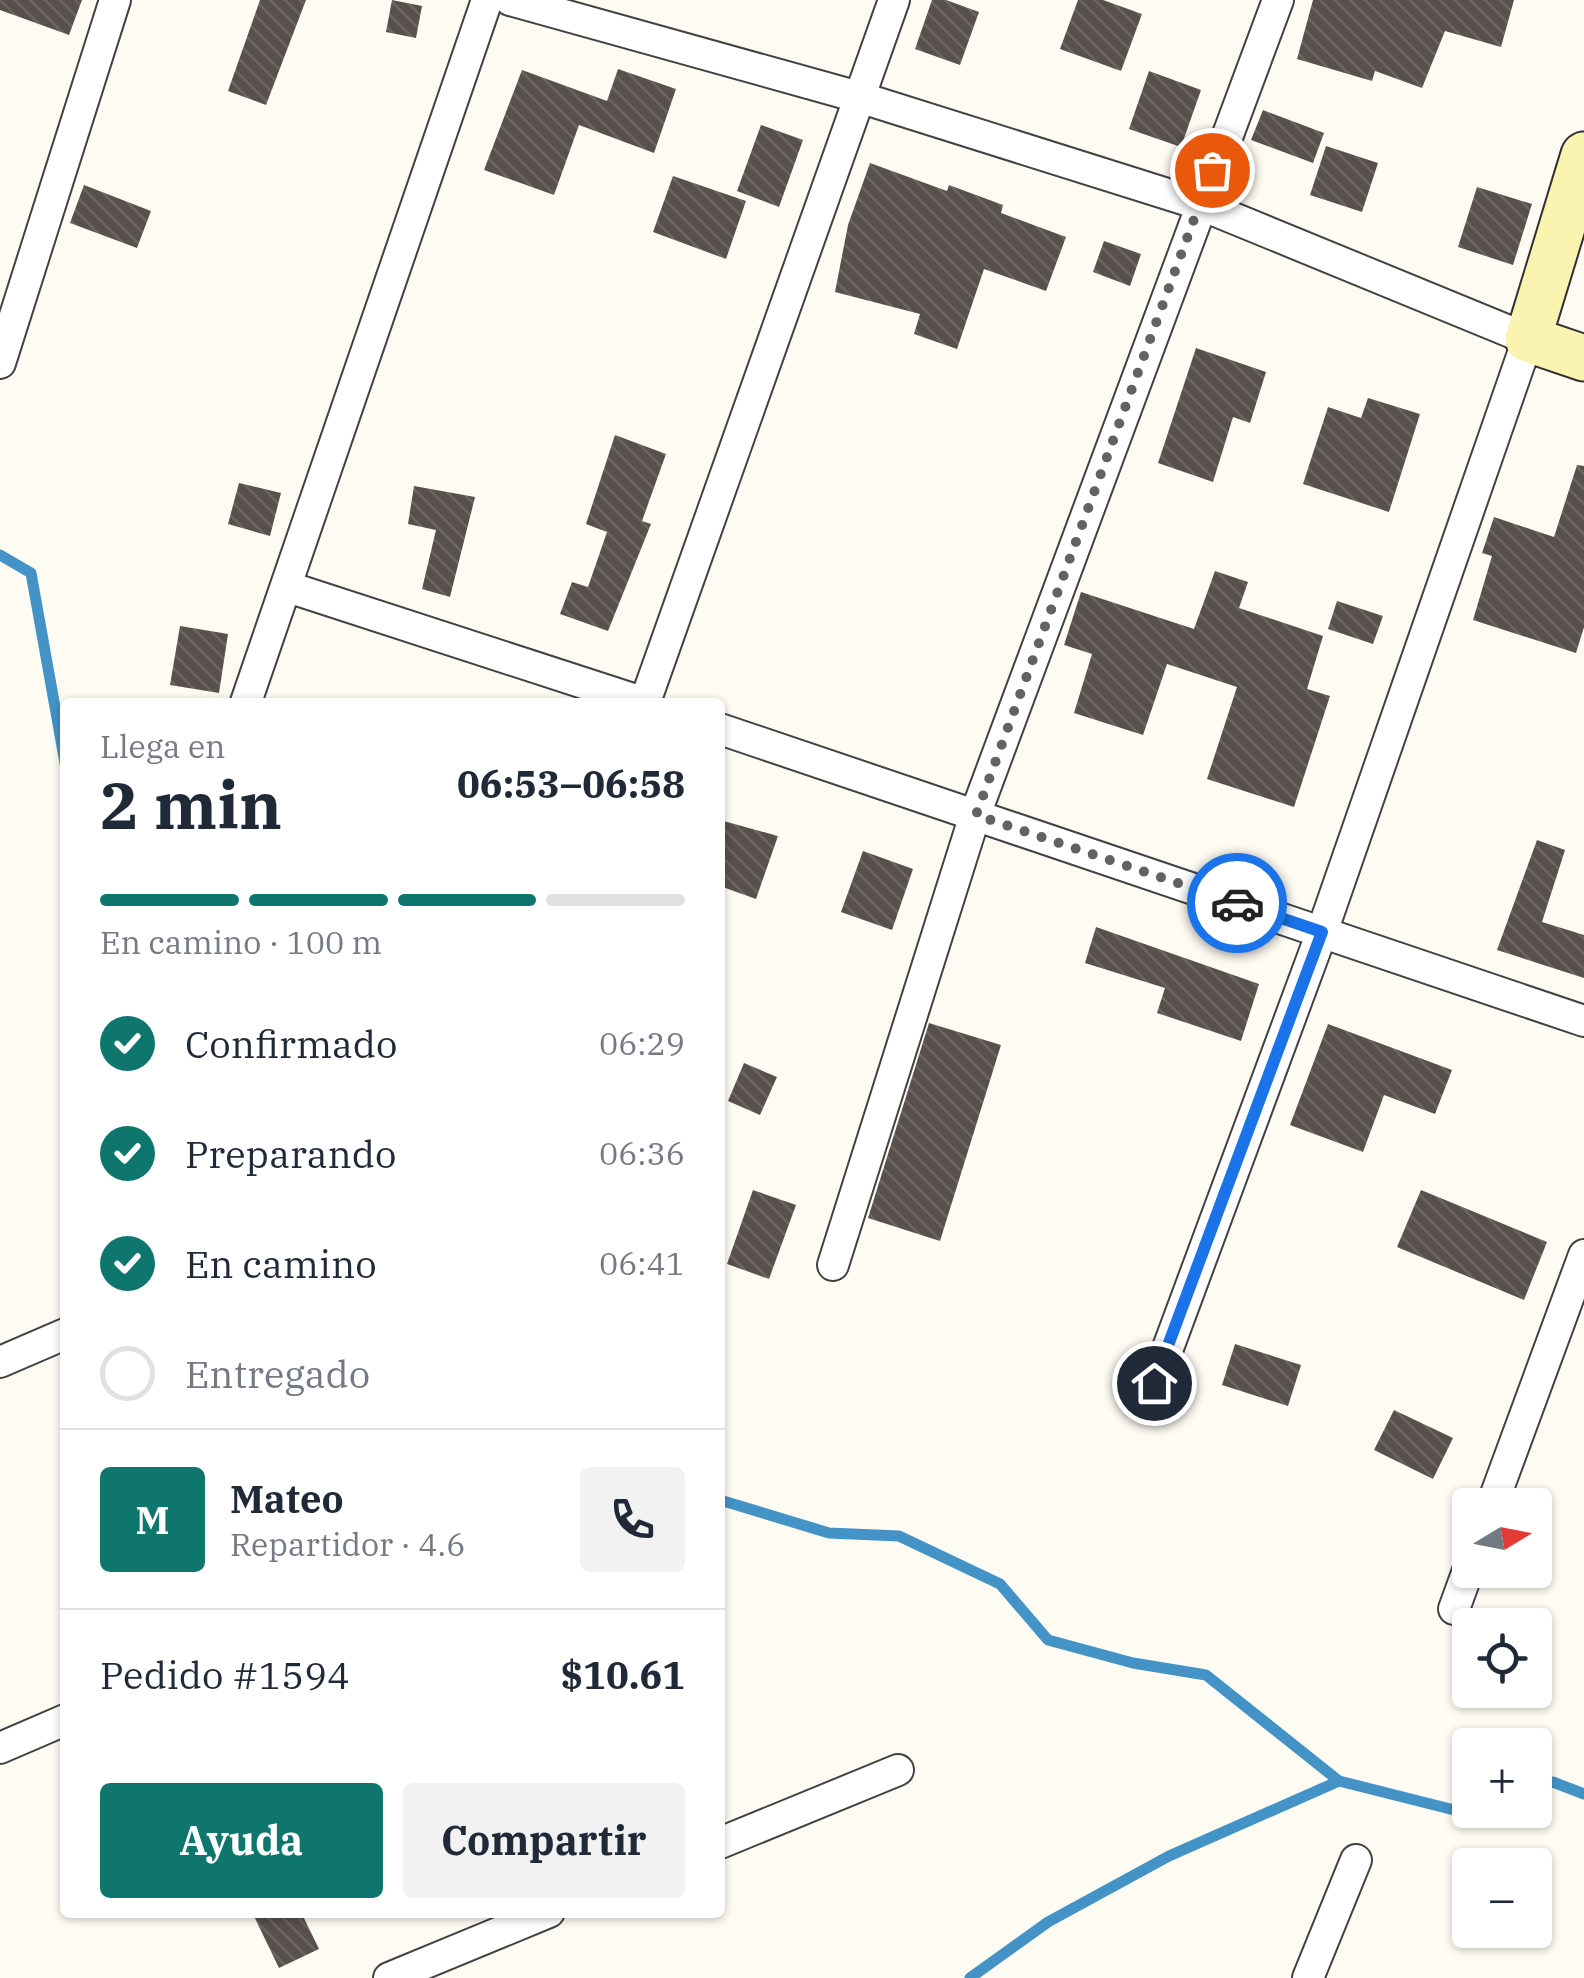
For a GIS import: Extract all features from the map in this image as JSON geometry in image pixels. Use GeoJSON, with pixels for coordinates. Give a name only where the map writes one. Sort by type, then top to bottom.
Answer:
{"type":"FeatureCollection","features":[{"type":"Feature","properties":{"kind":"main road"},"geometry":{"type":"LineString","coordinates":[[1584,155],[1528,339],[1584,358]]}},
{"type":"Feature","properties":{"kind":"street"},"geometry":{"type":"LineString","coordinates":[[0,364],[116,0]]}},
{"type":"Feature","properties":{"kind":"street"},"geometry":{"type":"LineString","coordinates":[[247,698],[487,0]]}},
{"type":"Feature","properties":{"kind":"street"},"geometry":{"type":"LineString","coordinates":[[510,0],[862,98],[1199,204],[1528,339],[1322,932],[1154,1383]]}},
{"type":"Feature","properties":{"kind":"street"},"geometry":{"type":"LineString","coordinates":[[645,698],[894,0]]}},
{"type":"Feature","properties":{"kind":"street"},"geometry":{"type":"LineString","coordinates":[[833,1265],[976,815],[1199,204],[1278,0]]}},
{"type":"Feature","properties":{"kind":"street"},"geometry":{"type":"LineString","coordinates":[[288,587],[632,698]]}},
{"type":"Feature","properties":{"kind":"street"},"geometry":{"type":"LineString","coordinates":[[725,731],[1584,1020]]}},
{"type":"Feature","properties":{"kind":"street"},"geometry":{"type":"LineString","coordinates":[[1498,1488],[1584,1255]]}},
{"type":"Feature","properties":{"kind":"street"},"geometry":{"type":"LineString","coordinates":[[0,1362],[60,1336]]}},
{"type":"Feature","properties":{"kind":"street"},"geometry":{"type":"LineString","coordinates":[[0,1748],[60,1722]]}},
{"type":"Feature","properties":{"kind":"street"},"geometry":{"type":"LineString","coordinates":[[725,1841],[898,1770]]}},
{"type":"Feature","properties":{"kind":"street"},"geometry":{"type":"LineString","coordinates":[[1308,1978],[1356,1860]]}},
{"type":"Feature","properties":{"kind":"street"},"geometry":{"type":"LineString","coordinates":[[389,1978],[535,1918]]}},
{"type":"Feature","properties":{"kind":"building"},"geometry":{"type":"Polygon","coordinates":[[[0,0],[82,0],[69,35],[0,10],[0,0]]]}},
{"type":"Feature","properties":{"kind":"building"},"geometry":{"type":"Polygon","coordinates":[[[260,0],[306,0],[266,105],[228,91],[260,0]]]}},
{"type":"Feature","properties":{"kind":"building"},"geometry":{"type":"Polygon","coordinates":[[[392,0],[422,6],[416,38],[386,32],[392,0]]]}},
{"type":"Feature","properties":{"kind":"building"},"geometry":{"type":"Polygon","coordinates":[[[932,0],[946,0],[979,12],[960,65],[915,49],[932,0]]]}},
{"type":"Feature","properties":{"kind":"building"},"geometry":{"type":"Polygon","coordinates":[[[1078,0],[1103,0],[1142,14],[1121,71],[1060,49],[1078,0]]]}},
{"type":"Feature","properties":{"kind":"building"},"geometry":{"type":"Polygon","coordinates":[[[1313,0],[1514,0],[1501,47],[1445,31],[1422,88],[1375,71],[1372,81],[1297,59],[1313,0]]]}},
{"type":"Feature","properties":{"kind":"building"},"geometry":{"type":"Polygon","coordinates":[[[618,69],[676,89],[654,153],[579,125],[554,195],[484,170],[522,70],[607,101],[618,69]]]}},
{"type":"Feature","properties":{"kind":"building"},"geometry":{"type":"Polygon","coordinates":[[[1149,71],[1201,90],[1181,147],[1129,129],[1149,71]]]}},
{"type":"Feature","properties":{"kind":"building"},"geometry":{"type":"Polygon","coordinates":[[[1263,110],[1324,133],[1313,163],[1251,140],[1263,110]]]}},
{"type":"Feature","properties":{"kind":"building"},"geometry":{"type":"Polygon","coordinates":[[[761,125],[803,140],[779,207],[737,191],[761,125]]]}},
{"type":"Feature","properties":{"kind":"building"},"geometry":{"type":"Polygon","coordinates":[[[1326,146],[1378,163],[1362,212],[1310,195],[1326,146]]]}},
{"type":"Feature","properties":{"kind":"building"},"geometry":{"type":"Polygon","coordinates":[[[870,163],[947,191],[949,185],[1003,205],[1001,213],[1066,237],[1046,291],[984,269],[957,349],[914,334],[920,314],[835,292],[848,225],[870,163]]]}},
{"type":"Feature","properties":{"kind":"building"},"geometry":{"type":"Polygon","coordinates":[[[673,176],[746,201],[726,259],[653,232],[673,176]]]}},
{"type":"Feature","properties":{"kind":"building"},"geometry":{"type":"Polygon","coordinates":[[[84,185],[151,211],[137,248],[70,223],[84,185]]]}},
{"type":"Feature","properties":{"kind":"building"},"geometry":{"type":"Polygon","coordinates":[[[1477,187],[1532,204],[1513,265],[1458,247],[1477,187]]]}},
{"type":"Feature","properties":{"kind":"building"},"geometry":{"type":"Polygon","coordinates":[[[1104,241],[1141,254],[1130,286],[1093,272],[1104,241]]]}},
{"type":"Feature","properties":{"kind":"building"},"geometry":{"type":"Polygon","coordinates":[[[1196,348],[1266,372],[1250,423],[1233,417],[1213,482],[1158,463],[1196,348]]]}},
{"type":"Feature","properties":{"kind":"building"},"geometry":{"type":"Polygon","coordinates":[[[1368,398],[1420,414],[1389,512],[1303,484],[1328,407],[1361,418],[1368,398]]]}},
{"type":"Feature","properties":{"kind":"building"},"geometry":{"type":"Polygon","coordinates":[[[615,435],[666,454],[642,521],[651,524],[608,631],[560,614],[572,582],[588,587],[607,532],[586,524],[615,435]]]}},
{"type":"Feature","properties":{"kind":"building"},"geometry":{"type":"Polygon","coordinates":[[[1577,465],[1584,466],[1584,627],[1576,653],[1473,620],[1492,556],[1482,553],[1494,517],[1554,537],[1577,465]]]}},
{"type":"Feature","properties":{"kind":"building"},"geometry":{"type":"Polygon","coordinates":[[[239,483],[281,493],[270,536],[228,524],[239,483]]]}},
{"type":"Feature","properties":{"kind":"building"},"geometry":{"type":"Polygon","coordinates":[[[414,486],[475,497],[450,597],[422,589],[436,530],[408,524],[414,486]]]}},
{"type":"Feature","properties":{"kind":"building"},"geometry":{"type":"Polygon","coordinates":[[[1215,571],[1248,582],[1239,608],[1323,636],[1307,689],[1330,696],[1294,807],[1207,779],[1237,687],[1167,664],[1143,735],[1074,713],[1092,654],[1064,645],[1081,592],[1194,629],[1215,571]]]}},
{"type":"Feature","properties":{"kind":"building"},"geometry":{"type":"Polygon","coordinates":[[[1337,601],[1383,616],[1373,644],[1328,629],[1337,601]]]}},
{"type":"Feature","properties":{"kind":"building"},"geometry":{"type":"Polygon","coordinates":[[[180,626],[228,634],[219,693],[170,685],[180,626]]]}},
{"type":"Feature","properties":{"kind":"building"},"geometry":{"type":"Polygon","coordinates":[[[725,821],[778,836],[756,899],[725,888],[725,821]]]}},
{"type":"Feature","properties":{"kind":"building"},"geometry":{"type":"Polygon","coordinates":[[[1537,840],[1565,850],[1542,922],[1584,935],[1584,978],[1497,950],[1537,840]]]}},
{"type":"Feature","properties":{"kind":"building"},"geometry":{"type":"Polygon","coordinates":[[[863,851],[913,869],[892,930],[841,912],[863,851]]]}},
{"type":"Feature","properties":{"kind":"building"},"geometry":{"type":"Polygon","coordinates":[[[1096,927],[1259,984],[1241,1041],[1157,1013],[1165,988],[1085,963],[1096,927]]]}},
{"type":"Feature","properties":{"kind":"building"},"geometry":{"type":"Polygon","coordinates":[[[929,1023],[1001,1045],[940,1241],[868,1218],[929,1023]]]}},
{"type":"Feature","properties":{"kind":"building"},"geometry":{"type":"Polygon","coordinates":[[[1328,1024],[1452,1070],[1435,1114],[1384,1095],[1363,1152],[1290,1125],[1328,1024]]]}},
{"type":"Feature","properties":{"kind":"building"},"geometry":{"type":"Polygon","coordinates":[[[744,1063],[777,1077],[760,1115],[728,1101],[744,1063]]]}},
{"type":"Feature","properties":{"kind":"building"},"geometry":{"type":"Polygon","coordinates":[[[753,1190],[796,1205],[769,1279],[727,1264],[753,1190]]]}},
{"type":"Feature","properties":{"kind":"building"},"geometry":{"type":"Polygon","coordinates":[[[1421,1190],[1547,1242],[1524,1300],[1397,1247],[1421,1190]]]}},
{"type":"Feature","properties":{"kind":"building"},"geometry":{"type":"Polygon","coordinates":[[[1235,1344],[1301,1365],[1288,1406],[1222,1385],[1235,1344]]]}},
{"type":"Feature","properties":{"kind":"building"},"geometry":{"type":"Polygon","coordinates":[[[1394,1410],[1453,1438],[1433,1479],[1374,1450],[1394,1410]]]}},
{"type":"Feature","properties":{"kind":"building"},"geometry":{"type":"Polygon","coordinates":[[[255,1918],[304,1918],[319,1949],[279,1968],[255,1918]]]}},
{"type":"Feature","properties":{"kind":"waterway"},"geometry":{"type":"LineString","coordinates":[[0,555],[31,573],[60,735]]}},
{"type":"Feature","properties":{"kind":"waterway"},"geometry":{"type":"LineString","coordinates":[[725,1502],[829,1533],[899,1536],[1000,1584],[1048,1640],[1133,1663],[1206,1675],[1339,1781],[1452,1809]]}},
{"type":"Feature","properties":{"kind":"waterway"},"geometry":{"type":"LineString","coordinates":[[970,1978],[1048,1922],[1169,1856],[1339,1781]]}},
{"type":"Feature","properties":{"kind":"waterway"},"geometry":{"type":"LineString","coordinates":[[1552,1782],[1584,1794]]}},
{"type":"Feature","properties":{"kind":"way so far"},"geometry":{"type":"LineString","coordinates":[[1212,170],[976,815],[1237,903]]}},
{"type":"Feature","properties":{"kind":"route"},"geometry":{"type":"LineString","coordinates":[[1154,1383],[1322,932],[1237,903]]}}]}
